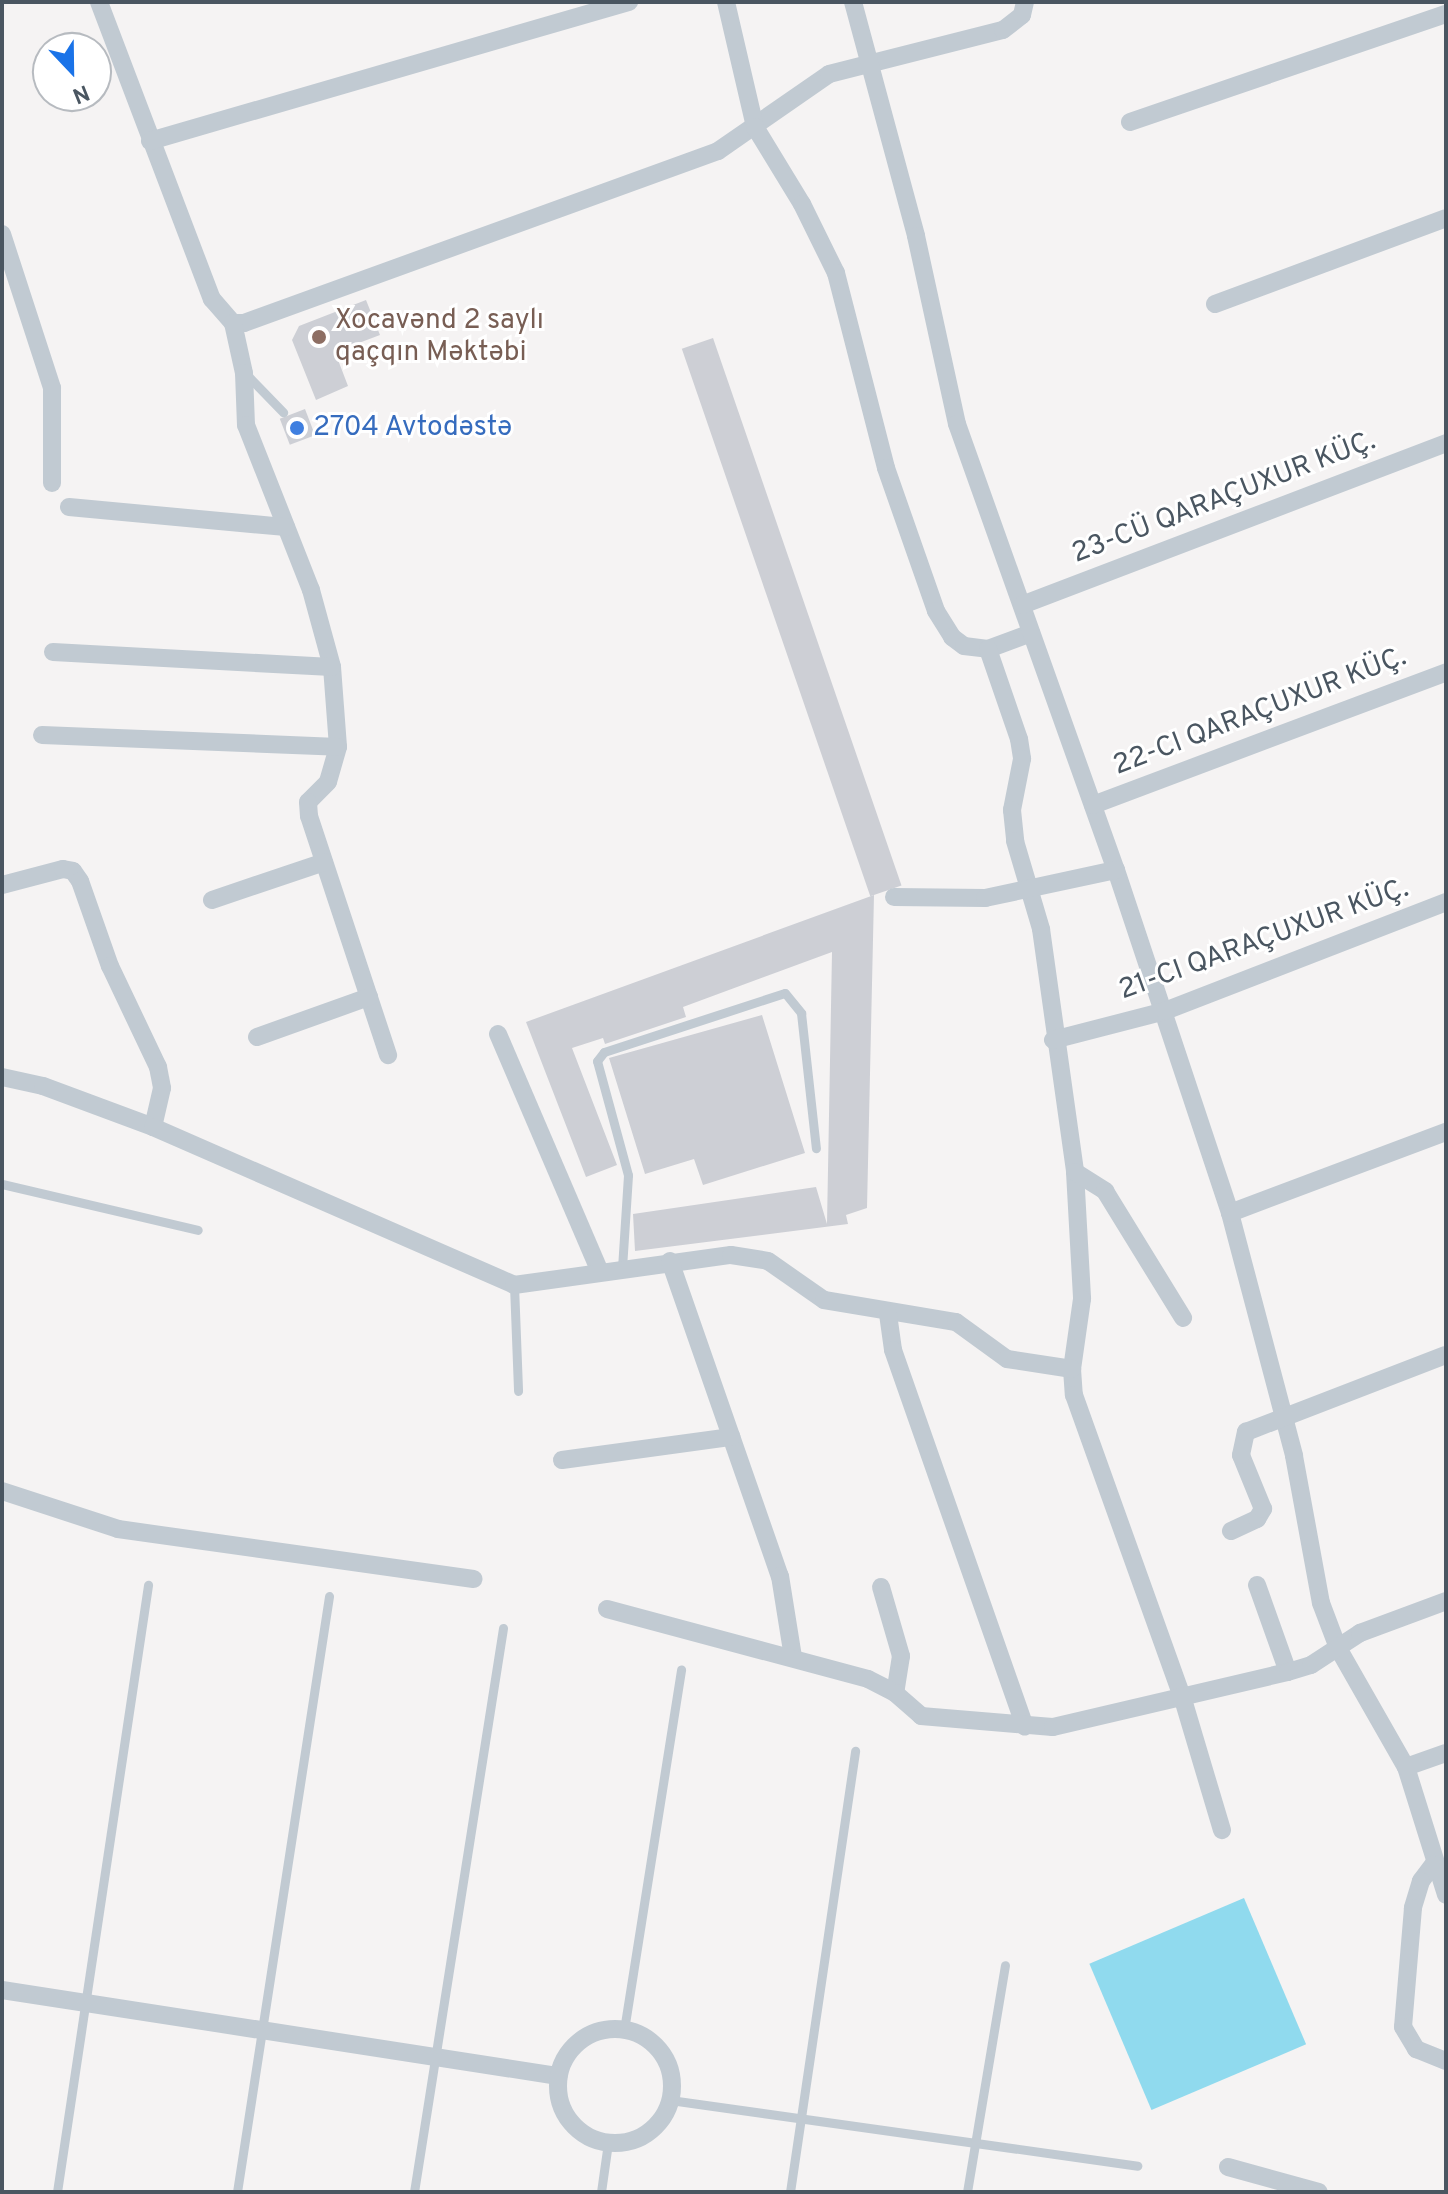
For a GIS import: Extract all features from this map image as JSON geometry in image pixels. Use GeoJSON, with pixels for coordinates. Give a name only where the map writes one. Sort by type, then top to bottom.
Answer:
{"type":"FeatureCollection","features":[{"type":"Feature","properties":{"kind":"street"},"geometry":{"type":"LineString","coordinates":[[99,2],[212,299],[233,323],[244,373],[246,425],[311,590],[332,667],[338,747],[328,782],[308,802],[324,862],[388,1055]]}},
{"type":"Feature","properties":{"kind":"street"},"geometry":{"type":"LineString","coordinates":[[150,141],[629,2]]}},
{"type":"Feature","properties":{"kind":"street"},"geometry":{"type":"LineString","coordinates":[[726,2],[755,127],[802,204],[836,273],[886,468],[936,611],[952,637],[964,646],[988,649],[1031,633]]}},
{"type":"Feature","properties":{"kind":"street"},"geometry":{"type":"LineString","coordinates":[[853,2],[866,63],[916,236],[957,424],[1165,1011],[1230,1213],[1283,1416],[1321,1603],[1338,1648],[1406,1767],[1433,1865],[1446,1895]]}},
{"type":"Feature","properties":{"kind":"street"},"geometry":{"type":"LineString","coordinates":[[233,323],[256,320],[718,151],[816,81],[866,63],[1003,30],[1022,15],[1025,2]]}},
{"type":"Feature","properties":{"kind":"street"},"geometry":{"type":"LineString","coordinates":[[1130,122],[1446,14]]}},
{"type":"Feature","properties":{"kind":"street"},"geometry":{"type":"LineString","coordinates":[[1215,304],[1446,218]]}},
{"type":"Feature","properties":{"kind":"street"},"geometry":{"type":"LineString","coordinates":[[2,234],[52,388],[52,483]]}},
{"type":"Feature","properties":{"kind":"street","name":"23-CÜ QARAÇUXUR KÜÇ."},"geometry":{"type":"LineString","coordinates":[[1022,605],[1446,443]]}},
{"type":"Feature","properties":{"kind":"street"},"geometry":{"type":"LineString","coordinates":[[69,507],[286,527]]}},
{"type":"Feature","properties":{"kind":"street"},"geometry":{"type":"LineString","coordinates":[[988,649],[1019,739],[1022,759],[1012,810],[1041,929],[1053,1040],[1075,1172],[1082,1299],[1072,1369],[1082,1424],[1182,1696],[1222,1830]]}},
{"type":"Feature","properties":{"kind":"street"},"geometry":{"type":"LineString","coordinates":[[53,652],[332,667]]}},
{"type":"Feature","properties":{"kind":"street","name":"22-CI QARAÇUXUR KÜÇ."},"geometry":{"type":"LineString","coordinates":[[1093,805],[1446,672]]}},
{"type":"Feature","properties":{"kind":"street"},"geometry":{"type":"LineString","coordinates":[[42,735],[338,747]]}},
{"type":"Feature","properties":{"kind":"street"},"geometry":{"type":"LineString","coordinates":[[212,900],[324,862]]}},
{"type":"Feature","properties":{"kind":"street"},"geometry":{"type":"LineString","coordinates":[[2,885],[63,869],[73,871],[80,881],[110,966],[158,1067],[162,1088],[153,1127]]}},
{"type":"Feature","properties":{"kind":"street"},"geometry":{"type":"LineString","coordinates":[[894,897],[985,898],[1116,870]]}},
{"type":"Feature","properties":{"kind":"street","name":"21-CI QARAÇUXUR KÜÇ."},"geometry":{"type":"LineString","coordinates":[[1053,1040],[1165,1011],[1446,902]]}},
{"type":"Feature","properties":{"kind":"street"},"geometry":{"type":"LineString","coordinates":[[257,1037],[369,997]]}},
{"type":"Feature","properties":{"kind":"street"},"geometry":{"type":"LineString","coordinates":[[498,1034],[600,1272]]}},
{"type":"Feature","properties":{"kind":"street"},"geometry":{"type":"LineString","coordinates":[[2,1077],[43,1086],[153,1127],[514,1285],[670,1261],[731,1255],[768,1261],[811,1295],[888,1314],[956,1322],[1007,1359],[1072,1369]]}},
{"type":"Feature","properties":{"kind":"street"},"geometry":{"type":"LineString","coordinates":[[1230,1213],[1446,1132]]}},
{"type":"Feature","properties":{"kind":"street"},"geometry":{"type":"LineString","coordinates":[[1075,1172],[1105,1191],[1183,1318]]}},
{"type":"Feature","properties":{"kind":"street"},"geometry":{"type":"LineString","coordinates":[[670,1261],[787,1603],[793,1657]]}},
{"type":"Feature","properties":{"kind":"street"},"geometry":{"type":"LineString","coordinates":[[888,1314],[893,1350],[1025,1727]]}},
{"type":"Feature","properties":{"kind":"street"},"geometry":{"type":"LineString","coordinates":[[1231,1531],[1257,1519],[1263,1509],[1241,1455],[1246,1432],[1446,1355]]}},
{"type":"Feature","properties":{"kind":"street"},"geometry":{"type":"LineString","coordinates":[[562,1460],[731,1437]]}},
{"type":"Feature","properties":{"kind":"street"},"geometry":{"type":"LineString","coordinates":[[2,1491],[118,1529],[473,1579]]}},
{"type":"Feature","properties":{"kind":"street"},"geometry":{"type":"LineString","coordinates":[[1257,1585],[1288,1672]]}},
{"type":"Feature","properties":{"kind":"street"},"geometry":{"type":"LineString","coordinates":[[881,1587],[901,1656],[895,1693]]}},
{"type":"Feature","properties":{"kind":"street"},"geometry":{"type":"LineString","coordinates":[[607,1609],[717,1643],[793,1657],[868,1679],[895,1693],[921,1716],[1025,1727],[1101,1719],[1182,1696],[1288,1672],[1389,1620],[1446,1601]]}},
{"type":"Feature","properties":{"kind":"street"},"geometry":{"type":"LineString","coordinates":[[1406,1767],[1446,1753]]}},
{"type":"Feature","properties":{"kind":"street"},"geometry":{"type":"LineString","coordinates":[[1433,1865],[1421,1881],[1413,1908],[1403,2027],[1416,2049],[1446,2061]]}},
{"type":"Feature","properties":{"kind":"street"},"geometry":{"type":"LineString","coordinates":[[2,1990],[83,2006],[558,2076]]}},
{"type":"Feature","properties":{"kind":"street"},"geometry":{"type":"LineString","coordinates":[[606,2029],[624,2030],[657,2047],[672,2082],[670,2100],[664,2116],[640,2138],[608,2143],[593,2140],[568,2120],[557,2092],[558,2076],[575,2045],[606,2029]]}},
{"type":"Feature","properties":{"kind":"street"},"geometry":{"type":"LineString","coordinates":[[1228,2167],[1319,2192]]}},
{"type":"Feature","properties":{"kind":"lane"},"geometry":{"type":"LineString","coordinates":[[244,373],[283,412]]}},
{"type":"Feature","properties":{"kind":"lane"},"geometry":{"type":"LineString","coordinates":[[622,1268],[628,1175],[597,1061],[604,1052],[785,993],[801,1013],[816,1148]]}},
{"type":"Feature","properties":{"kind":"lane"},"geometry":{"type":"LineString","coordinates":[[2,1184],[198,1230]]}},
{"type":"Feature","properties":{"kind":"lane"},"geometry":{"type":"LineString","coordinates":[[514,1285],[518,1391]]}},
{"type":"Feature","properties":{"kind":"lane"},"geometry":{"type":"LineString","coordinates":[[57,2192],[148,1585]]}},
{"type":"Feature","properties":{"kind":"lane"},"geometry":{"type":"LineString","coordinates":[[237,2192],[329,1596]]}},
{"type":"Feature","properties":{"kind":"lane"},"geometry":{"type":"LineString","coordinates":[[414,2192],[503,1628]]}},
{"type":"Feature","properties":{"kind":"lane"},"geometry":{"type":"LineString","coordinates":[[624,2030],[681,1669]]}},
{"type":"Feature","properties":{"kind":"lane"},"geometry":{"type":"LineString","coordinates":[[790,2192],[855,1751]]}},
{"type":"Feature","properties":{"kind":"lane"},"geometry":{"type":"LineString","coordinates":[[967,2192],[1005,1965]]}},
{"type":"Feature","properties":{"kind":"lane"},"geometry":{"type":"LineString","coordinates":[[670,2100],[1137,2166]]}},
{"type":"Feature","properties":{"kind":"lane"},"geometry":{"type":"LineString","coordinates":[[601,2192],[608,2143]]}},
{"type":"Feature","properties":{"kind":"water"},"geometry":{"type":"Polygon","coordinates":[[[1244,1898],[1306,2044],[1151,2110],[1089,1964],[1244,1898]]]}},
{"type":"Feature","properties":{"kind":"building"},"geometry":{"type":"Polygon","coordinates":[[[366,300],[380,335],[335,352],[348,386],[316,400],[292,340],[299,326],[366,300]]]}},
{"type":"Feature","properties":{"kind":"building"},"geometry":{"type":"Polygon","coordinates":[[[713,338],[902,885],[870,896],[682,349],[713,338]]]}},
{"type":"Feature","properties":{"kind":"building"},"geometry":{"type":"Polygon","coordinates":[[[305,409],[315,435],[290,445],[280,419],[305,409]]]}},
{"type":"Feature","properties":{"kind":"building"},"geometry":{"type":"Polygon","coordinates":[[[874,895],[867,1208],[846,1215],[848,1224],[635,1251],[633,1214],[816,1187],[827,1224],[832,952],[683,1007],[686,1017],[605,1044],[603,1038],[572,1048],[617,1165],[586,1177],[526,1022],[874,895]]]}},
{"type":"Feature","properties":{"kind":"building"},"geometry":{"type":"Polygon","coordinates":[[[762,1015],[805,1153],[703,1185],[694,1159],[645,1174],[609,1058],[762,1015]]]}},
{"type":"Feature","properties":{"kind":"place","name":"Xocavənd 2 saylı qaçqın Məktəbi"},"geometry":{"type":"Point","coordinates":[319,337]}},
{"type":"Feature","properties":{"kind":"place","name":"2704 Avtodəstə"},"geometry":{"type":"Point","coordinates":[297,428]}}]}
